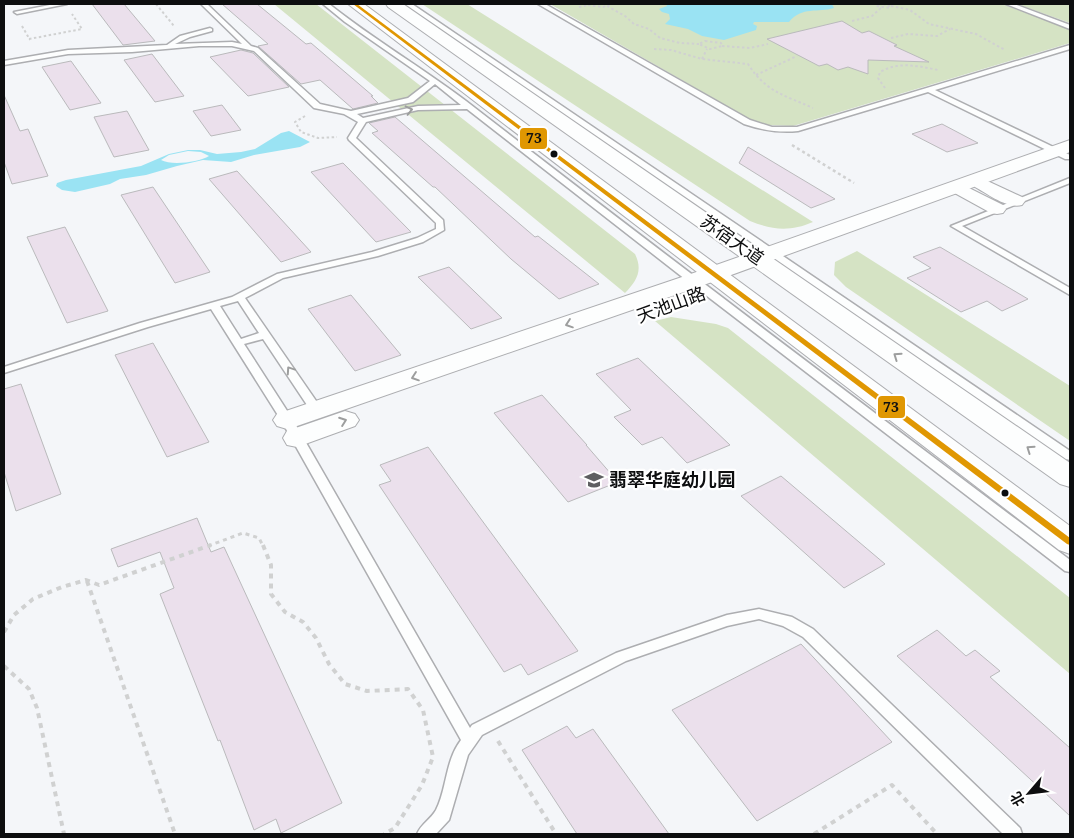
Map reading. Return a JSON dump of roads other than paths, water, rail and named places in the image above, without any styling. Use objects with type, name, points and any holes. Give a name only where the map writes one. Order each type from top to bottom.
[{"type":"main road","name":"苏宿大道","points":[[355,4],[711,282],[1070,542]]},
{"type":"main road","name":"苏宿大道","points":[[393,4],[772,260],[1070,477]]},
{"type":"main road","name":"天池山路","points":[[292,429],[711,282],[972,187],[1067,158]]},
{"type":"main road","points":[[292,429],[317,410],[711,282]]},
{"type":"street","points":[[972,187],[1016,202]]},
{"type":"street","points":[[972,187],[997,209]]},
{"type":"lane","points":[[17,12],[64,4]]},
{"type":"lane","points":[[204,4],[248,46]]},
{"type":"lane","points":[[326,4],[711,282],[1070,567]]},
{"type":"lane","points":[[408,4],[772,260],[1070,456]]},
{"type":"lane","points":[[541,4],[747,122],[763,128],[780,130],[798,129],[1070,47]]},
{"type":"lane","points":[[1009,4],[1070,26]]},
{"type":"lane","points":[[170,47],[176,39],[210,30]]},
{"type":"lane","points":[[4,64],[68,52],[218,44],[248,46],[256,49],[317,106],[324,110],[354,113],[410,100],[434,81]]},
{"type":"lane","points":[[929,90],[1067,158],[1016,202],[954,226],[1070,292]]},
{"type":"lane","points":[[361,121],[418,108],[468,107]]},
{"type":"lane","points":[[354,113],[361,121]]},
{"type":"lane","points":[[4,370],[144,325],[240,297],[280,276],[375,254],[420,240],[440,230],[440,222],[352,138],[361,121]]},
{"type":"lane","points":[[240,297],[317,410]]},
{"type":"lane","points":[[214,305],[292,429],[469,741]]},
{"type":"lane","points":[[238,343],[265,335]]},
{"type":"lane","points":[[425,834],[443,815],[461,752],[477,730],[621,657],[727,621],[759,614],[787,622],[808,633],[1014,834]]},
{"type":"water","points":[[666,4],[832,4],[834,8],[805,12],[794,17],[789,22],[754,22],[753,24],[757,26],[756,30],[724,40],[702,36],[688,29],[665,24],[670,19],[669,14],[659,9],[667,6]]},
{"type":"water","points":[[289,131],[310,142],[300,147],[254,155],[231,162],[203,160],[146,175],[120,179],[110,184],[75,192],[62,190],[56,186],[57,183],[66,180],[141,166],[169,154],[188,150],[200,150],[217,154],[255,149],[281,133]],"holes":[[[188,151],[201,152],[209,156],[185,162],[172,163],[161,160],[169,155]]]},
{"type":"place","name":"翡翠华庭幼儿园","points":[[594,480]]}]
